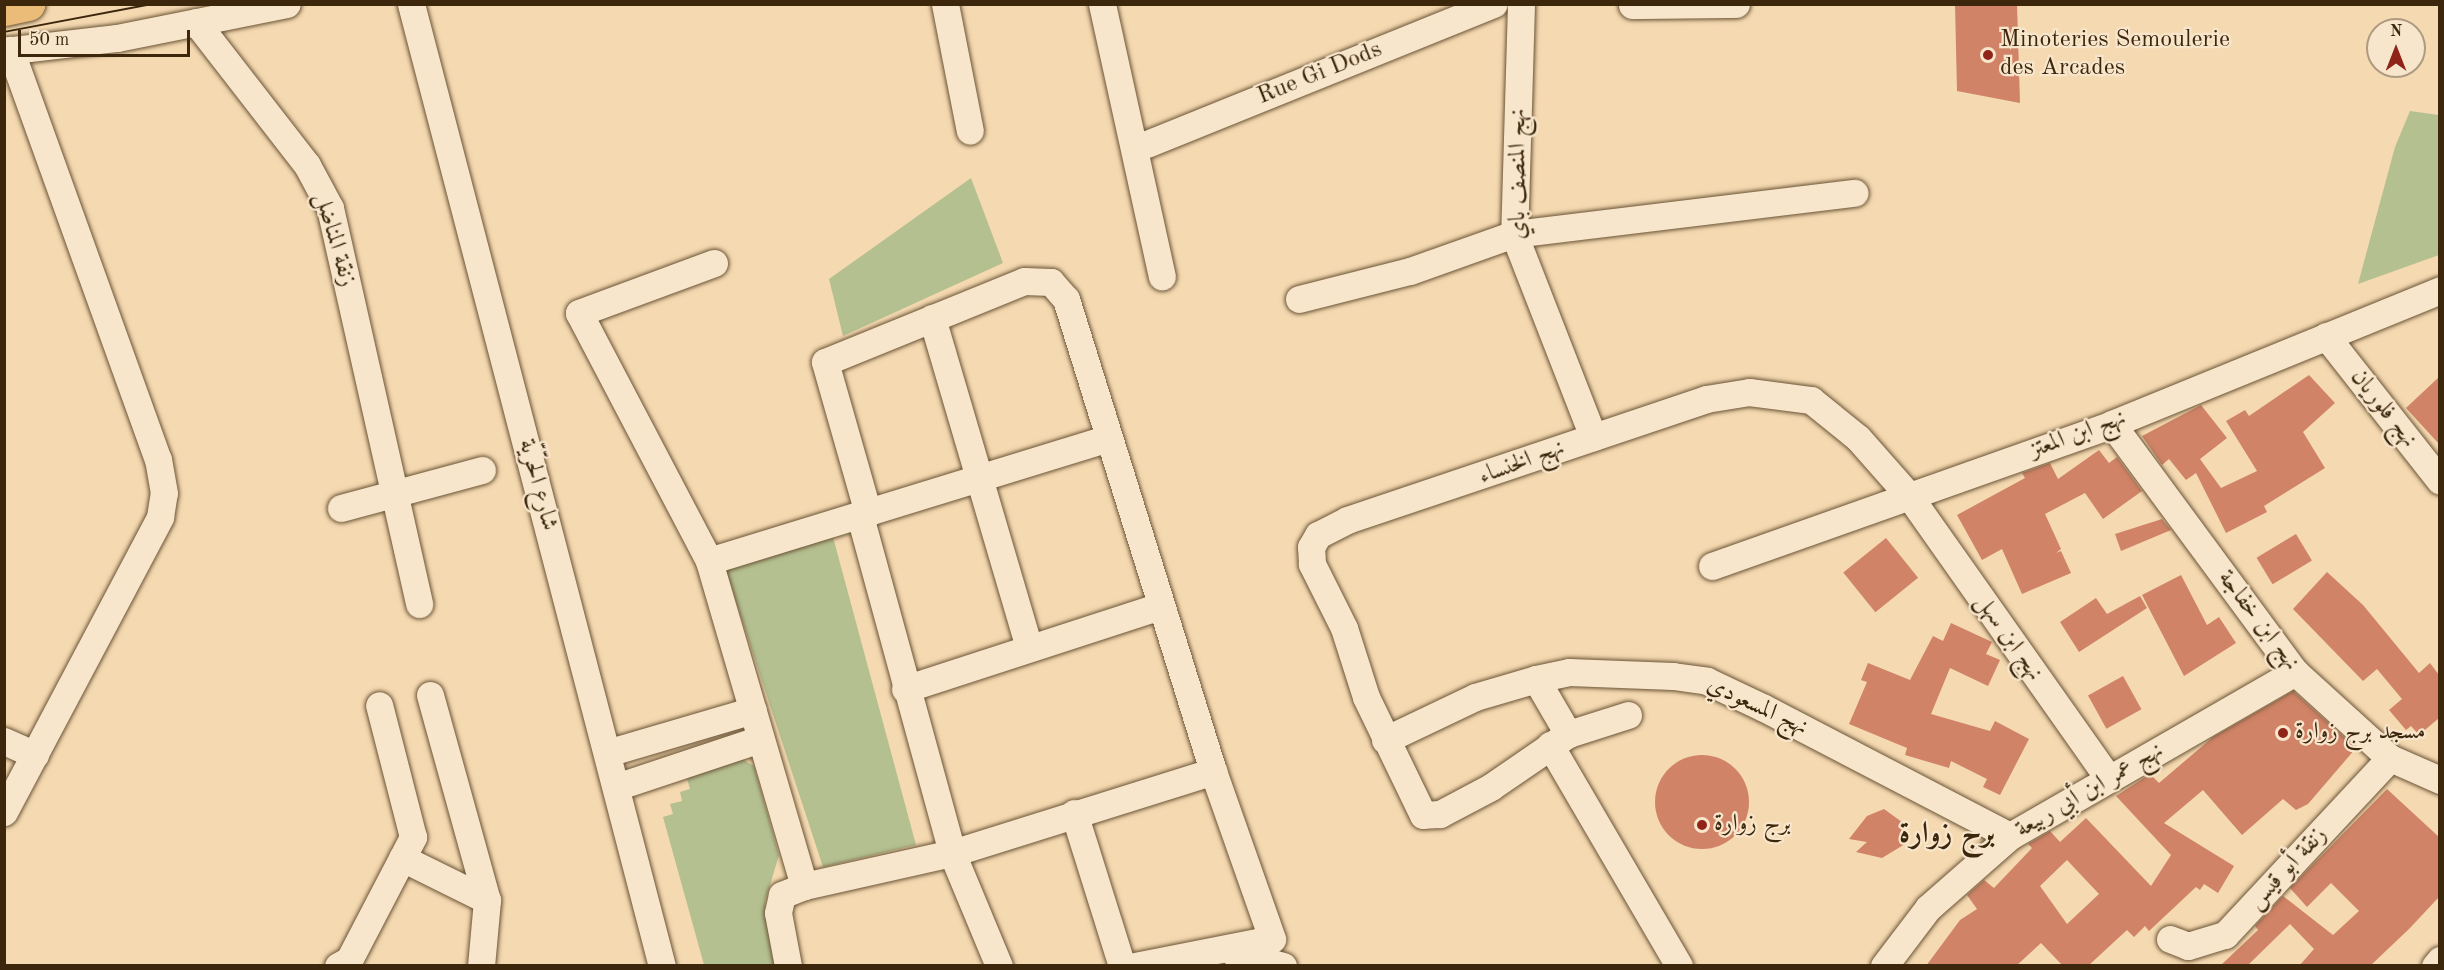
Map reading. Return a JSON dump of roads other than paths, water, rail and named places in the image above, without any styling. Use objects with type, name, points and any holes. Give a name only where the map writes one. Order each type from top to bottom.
[{"type":"main road","points":[[4,9],[28,4]]},
{"type":"street","points":[[4,812],[160,517],[164,493],[158,460],[7,51],[196,22],[287,4]]},
{"type":"street","name":"شارع الحرّيّة","points":[[411,4],[662,966]]},
{"type":"street","points":[[945,4],[970,132]]},
{"type":"street","points":[[1102,4],[1162,276]]},
{"type":"street","name":"Rue Gi Dods","points":[[1147,144],[1494,4]]},
{"type":"street","name":"نهج المنصف باي","points":[[1521,4],[1514,234],[1593,437]]},
{"type":"street","points":[[1632,5],[1736,4]]},
{"type":"street","name":"زنقة المناضل","points":[[196,22],[315,175],[330,208],[419,604]]},
{"type":"street","points":[[1299,299],[1410,271],[1514,234],[1855,192]]},
{"type":"street","points":[[714,263],[579,313],[709,561],[804,886]]},
{"type":"street","points":[[1002,963],[952,853],[905,689],[825,362],[1024,281],[1051,282],[1066,298],[1213,771],[1272,939],[1134,966]]},
{"type":"street","name":"نهج ابن المعتز","points":[[1712,566],[2112,424],[2439,290]]},
{"type":"street","points":[[932,318],[976,477],[1029,647]]},
{"type":"street","name":"نهج فلوريان","points":[[2326,336],[2439,481]]},
{"type":"street","name":"نهج الخنساء","points":[[1384,740],[1344,628],[1312,564],[1311,547],[1318,535],[1707,399],[1779,392],[1811,400],[1834,414],[1910,497]]},
{"type":"street","name":"نهج ابن خفاجة","points":[[2112,424],[2295,672],[2390,758],[2439,780]]},
{"type":"street","points":[[709,561],[1108,438]]},
{"type":"street","points":[[341,508],[482,470]]},
{"type":"street","name":"نهج ابن سهل","points":[[1910,497],[2108,778]]},
{"type":"street","points":[[905,689],[1161,606]]},
{"type":"street","name":"نهج المسعودي","points":[[1384,740],[1475,697],[1569,672],[1707,681],[2010,836]]},
{"type":"street","name":"نهج عمر ابن أبي ربيعة","points":[[1884,966],[1928,908],[2010,836],[2295,672]]},
{"type":"street","points":[[1536,680],[1559,739],[1680,966]]},
{"type":"street","points":[[430,695],[487,900],[481,966]]},
{"type":"street","points":[[338,966],[349,960],[413,837],[379,705]]},
{"type":"street","points":[[607,753],[753,710]]},
{"type":"street","points":[[1384,740],[1418,810],[1431,816],[1491,787],[1559,739],[1628,714]]},
{"type":"street","points":[[616,787],[760,739]]},
{"type":"street","points":[[4,741],[34,755]]},
{"type":"street","name":"زنقة أبو قيس","points":[[2170,939],[2188,946],[2225,934],[2390,758]]},
{"type":"street","points":[[788,966],[778,913],[782,895],[804,886],[952,853],[1213,771]]},
{"type":"street","points":[[1074,813],[1122,966]]},
{"type":"street","points":[[402,858],[487,900]]},
{"type":"street","points":[[1214,950],[1256,955],[1283,966]]},
{"type":"street","points":[[2435,966],[2439,960]]},
{"type":"tram line","points":[[4,32],[152,4]]},
{"type":"place","name":"Minoteries Semoulerie des Arcades","points":[[1988,55]]},
{"type":"place","name":"مسجد برج زوارة","points":[[2283,733]]},
{"type":"place","name":"برج زوارة","points":[[1702,825]]},
{"type":"district","name":"برج زوارة","points":[[1947,834]]}]
